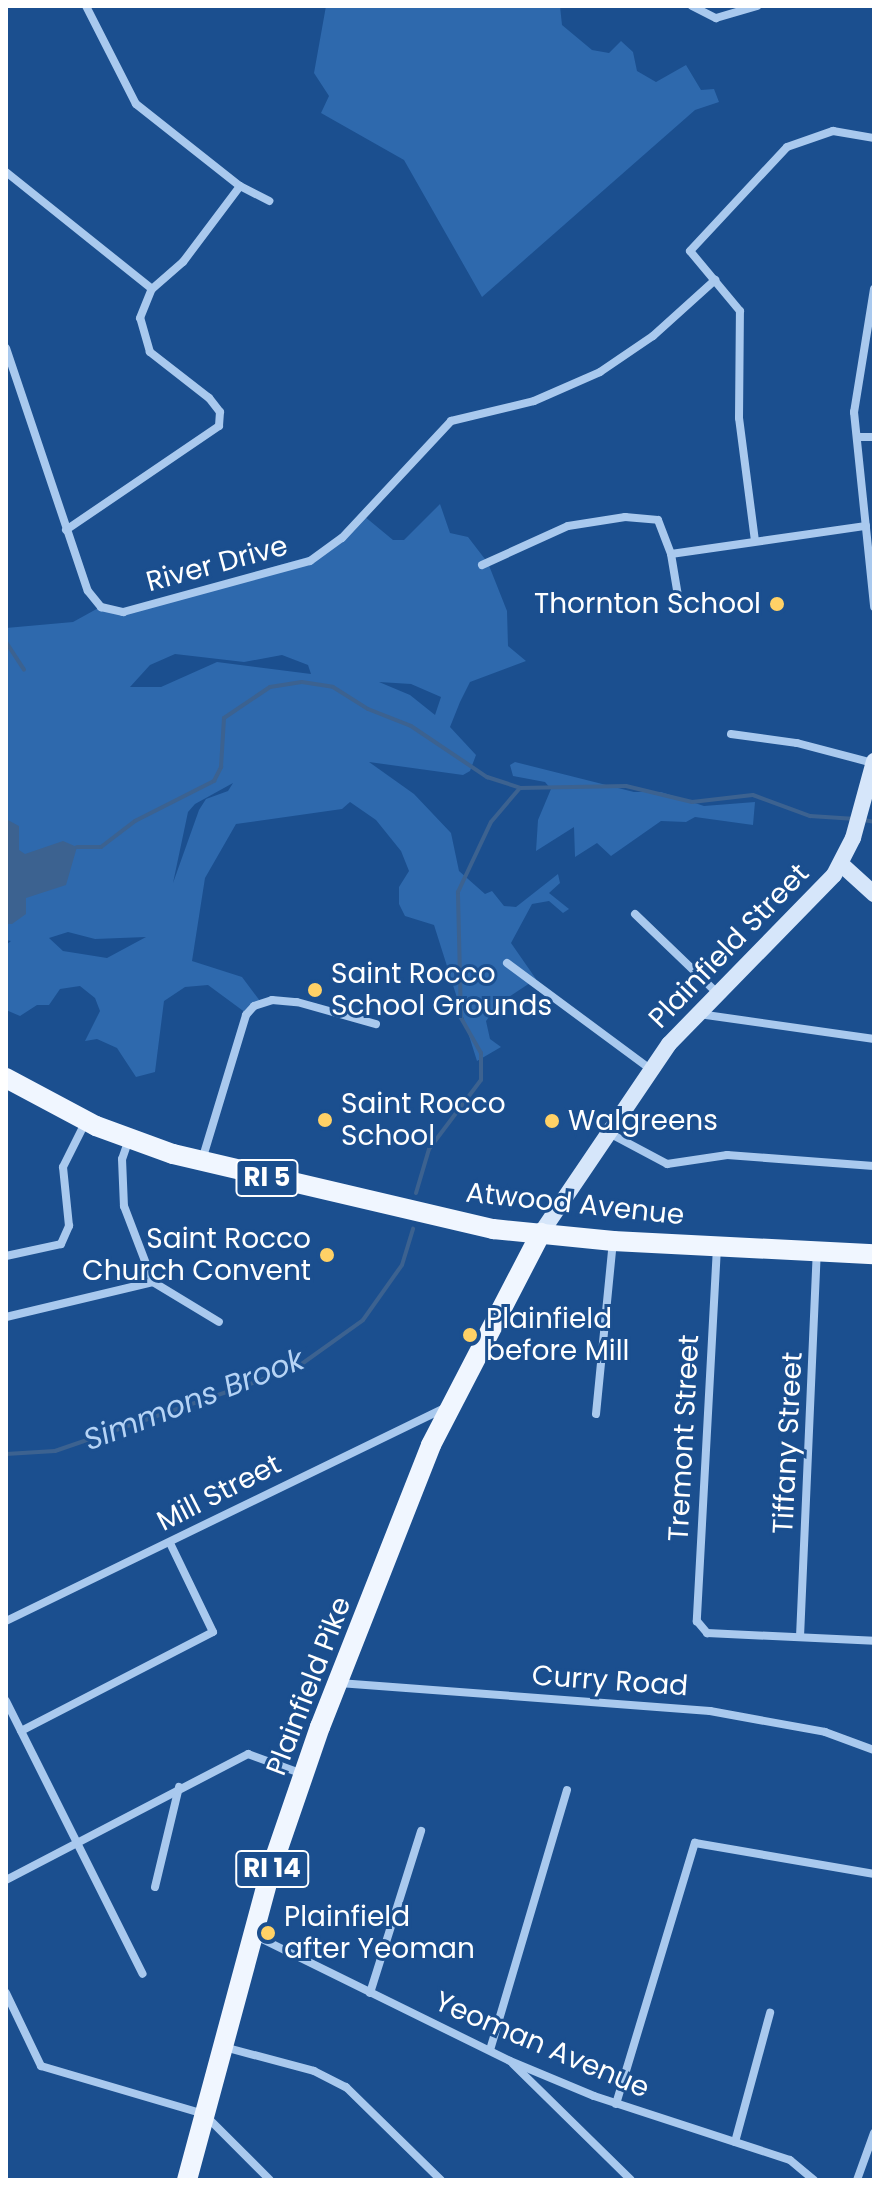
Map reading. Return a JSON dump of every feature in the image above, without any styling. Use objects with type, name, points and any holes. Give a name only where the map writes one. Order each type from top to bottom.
[{"type":"main road","name":"Plainfield Street","points":[[541,1233],[650,1069],[694,1013],[821,890],[841,864],[853,838],[874,762]]},
{"type":"main road","points":[[841,864],[874,894]]},
{"type":"main road","name":"Atwood Avenue","points":[[6,1078],[86,1121],[129,1139],[202,1161],[493,1229],[613,1241],[874,1254]]},
{"type":"main road","name":"Plainfield Pike","points":[[187,2180],[256,1936],[270,1872],[338,1683],[419,1473],[541,1233]]},
{"type":"street","points":[[86,6],[136,104],[240,186],[269,201]]},
{"type":"street","points":[[692,6],[716,18],[757,6]]},
{"type":"street","points":[[755,541],[739,418],[743,325],[735,304],[690,251],[777,155],[801,139],[833,131],[874,138]]},
{"type":"street","points":[[6,172],[152,289]]},
{"type":"street","points":[[66,530],[150,477],[221,421],[209,398],[143,342],[140,318],[152,289],[183,262],[240,186]]},
{"type":"street","name":"River Drive","points":[[6,348],[88,591],[110,610],[123,612],[296,567],[342,538],[451,421],[534,401],[600,372],[653,336],[715,280]]},
{"type":"street","points":[[874,289],[854,401],[874,607]]},
{"type":"street","points":[[857,437],[874,437]]},
{"type":"street","points":[[482,565],[568,526],[625,517],[661,522],[671,554],[680,608]]},
{"type":"street","points":[[671,554],[866,526]]},
{"type":"street","points":[[731,734],[797,743],[874,762]]},
{"type":"street","points":[[635,914],[715,991]]},
{"type":"street","points":[[507,963],[650,1069]]},
{"type":"street","points":[[202,1161],[246,1015],[254,1006],[272,1000],[297,1002],[376,1024]]},
{"type":"street","points":[[694,1013],[874,1039]]},
{"type":"street","points":[[6,1256],[61,1244],[69,1226],[63,1167],[86,1121]]},
{"type":"street","points":[[609,1132],[667,1164],[717,1155],[874,1166]]},
{"type":"street","points":[[129,1139],[122,1159],[124,1206],[153,1282],[219,1322]]},
{"type":"street","points":[[596,1414],[613,1241]]},
{"type":"street","name":"Tremont Street","points":[[717,1247],[697,1621],[701,1630],[800,1637]]},
{"type":"street","name":"Tiffany Street","points":[[800,1637],[817,1251]]},
{"type":"street","points":[[6,1317],[153,1282]]},
{"type":"street","name":"Mill Street","points":[[6,1621],[84,1579],[170,1543],[453,1405]]},
{"type":"street","points":[[21,1731],[213,1632],[170,1543]]},
{"type":"street","points":[[800,1637],[874,1641]]},
{"type":"street","name":"Curry Road","points":[[338,1683],[710,1711],[825,1732],[874,1750]]},
{"type":"street","points":[[6,1701],[143,1974]]},
{"type":"street","points":[[6,1880],[74,1840],[248,1754],[304,1774]]},
{"type":"street","points":[[155,1887],[179,1787]]},
{"type":"street","points":[[490,2050],[567,1790]]},
{"type":"street","points":[[370,1993],[421,1831]]},
{"type":"street","points":[[616,2104],[695,1843],[874,1874]]},
{"type":"street","name":"Yeoman Avenue","points":[[256,1936],[510,2061],[616,2104],[790,2160],[814,2180]]},
{"type":"street","points":[[6,1993],[41,2066],[204,2114],[270,2180]]},
{"type":"street","points":[[735,2142],[770,2013]]},
{"type":"street","points":[[223,2046],[314,2071],[346,2087],[441,2180]]},
{"type":"street","points":[[510,2061],[631,2180]]},
{"type":"street","points":[[857,2180],[874,2133]]},
{"type":"shaded area","points":[[326,6],[560,6],[562,25],[592,50],[609,53],[621,41],[633,52],[637,71],[656,82],[686,65],[701,90],[714,89],[719,102],[695,110],[482,297],[404,160],[321,113],[329,96],[314,73]]},
{"type":"shaded area","points":[[440,504],[450,533],[468,537],[488,563],[507,611],[508,646],[526,661],[470,682],[450,727],[476,755],[470,771],[463,775],[369,762],[414,794],[451,833],[459,871],[485,894],[492,891],[504,906],[516,907],[558,874],[560,883],[549,893],[569,909],[563,913],[549,901],[532,904],[511,943],[536,979],[501,1002],[486,1021],[490,1039],[501,1047],[477,1061],[434,925],[405,916],[399,904],[399,887],[409,871],[401,851],[376,820],[350,802],[342,809],[236,824],[205,878],[192,961],[242,977],[260,1001],[246,1013],[208,985],[185,987],[164,1001],[155,1072],[136,1077],[117,1048],[97,1039],[85,1041],[100,1011],[95,998],[80,986],[60,989],[49,1005],[37,1005],[20,1016],[6,1010],[6,945],[11,941],[6,940],[6,628],[73,622],[102,606],[123,610],[315,555],[364,516],[393,540],[404,540]],"holes":[[[175,654],[244,662],[282,655],[308,665],[311,674],[217,662],[161,687],[130,687],[150,665]],[[379,682],[411,684],[441,697],[435,715],[410,695]],[[233,783],[228,791],[206,799],[199,810],[173,883],[188,812],[195,804]],[[68,932],[95,939],[146,937],[107,958],[63,951],[49,938]]]},
{"type":"shaded area","points":[[515,762],[634,792],[661,792],[704,806],[755,802],[753,825],[695,817],[686,822],[661,821],[611,856],[597,843],[575,857],[574,827],[536,851],[538,820],[551,789],[545,782],[513,776],[510,765]]},
{"type":"shaded area","points":[[6,819],[19,826],[19,850],[25,854],[63,841],[77,847],[66,885],[26,898],[26,914],[12,924],[6,924]]},
{"type":"waterway","points":[[6,642],[24,670]]},
{"type":"waterway","points":[[77,847],[101,847],[135,821],[214,781],[221,767],[224,718],[270,687],[302,682],[333,687],[368,709],[411,726],[487,777],[520,788],[626,786],[692,802],[753,795],[810,816],[856,819]]},
{"type":"waterway","name":"Simmons Brook","points":[[416,1193],[429,1149],[481,1080],[481,1053],[461,1018],[458,892],[491,822],[519,789]]},
{"type":"waterway","points":[[864,820],[874,822]]},
{"type":"waterway","name":"Simmons Brook","points":[[6,1454],[55,1451],[296,1368],[363,1320],[402,1265],[413,1229]]},
{"type":"place","name":"Thornton School","points":[[777,604]]},
{"type":"place","name":"Saint Rocco School Grounds","points":[[315,990]]},
{"type":"place","name":"Saint Rocco School","points":[[325,1120]]},
{"type":"place","name":"Walgreens","points":[[552,1121]]},
{"type":"place","name":"Saint Rocco Church Convent","points":[[327,1255]]},
{"type":"place","name":"Plainfield before Mill","points":[[470,1335]]},
{"type":"place","name":"Plainfield after Yeoman","points":[[268,1933]]}]
